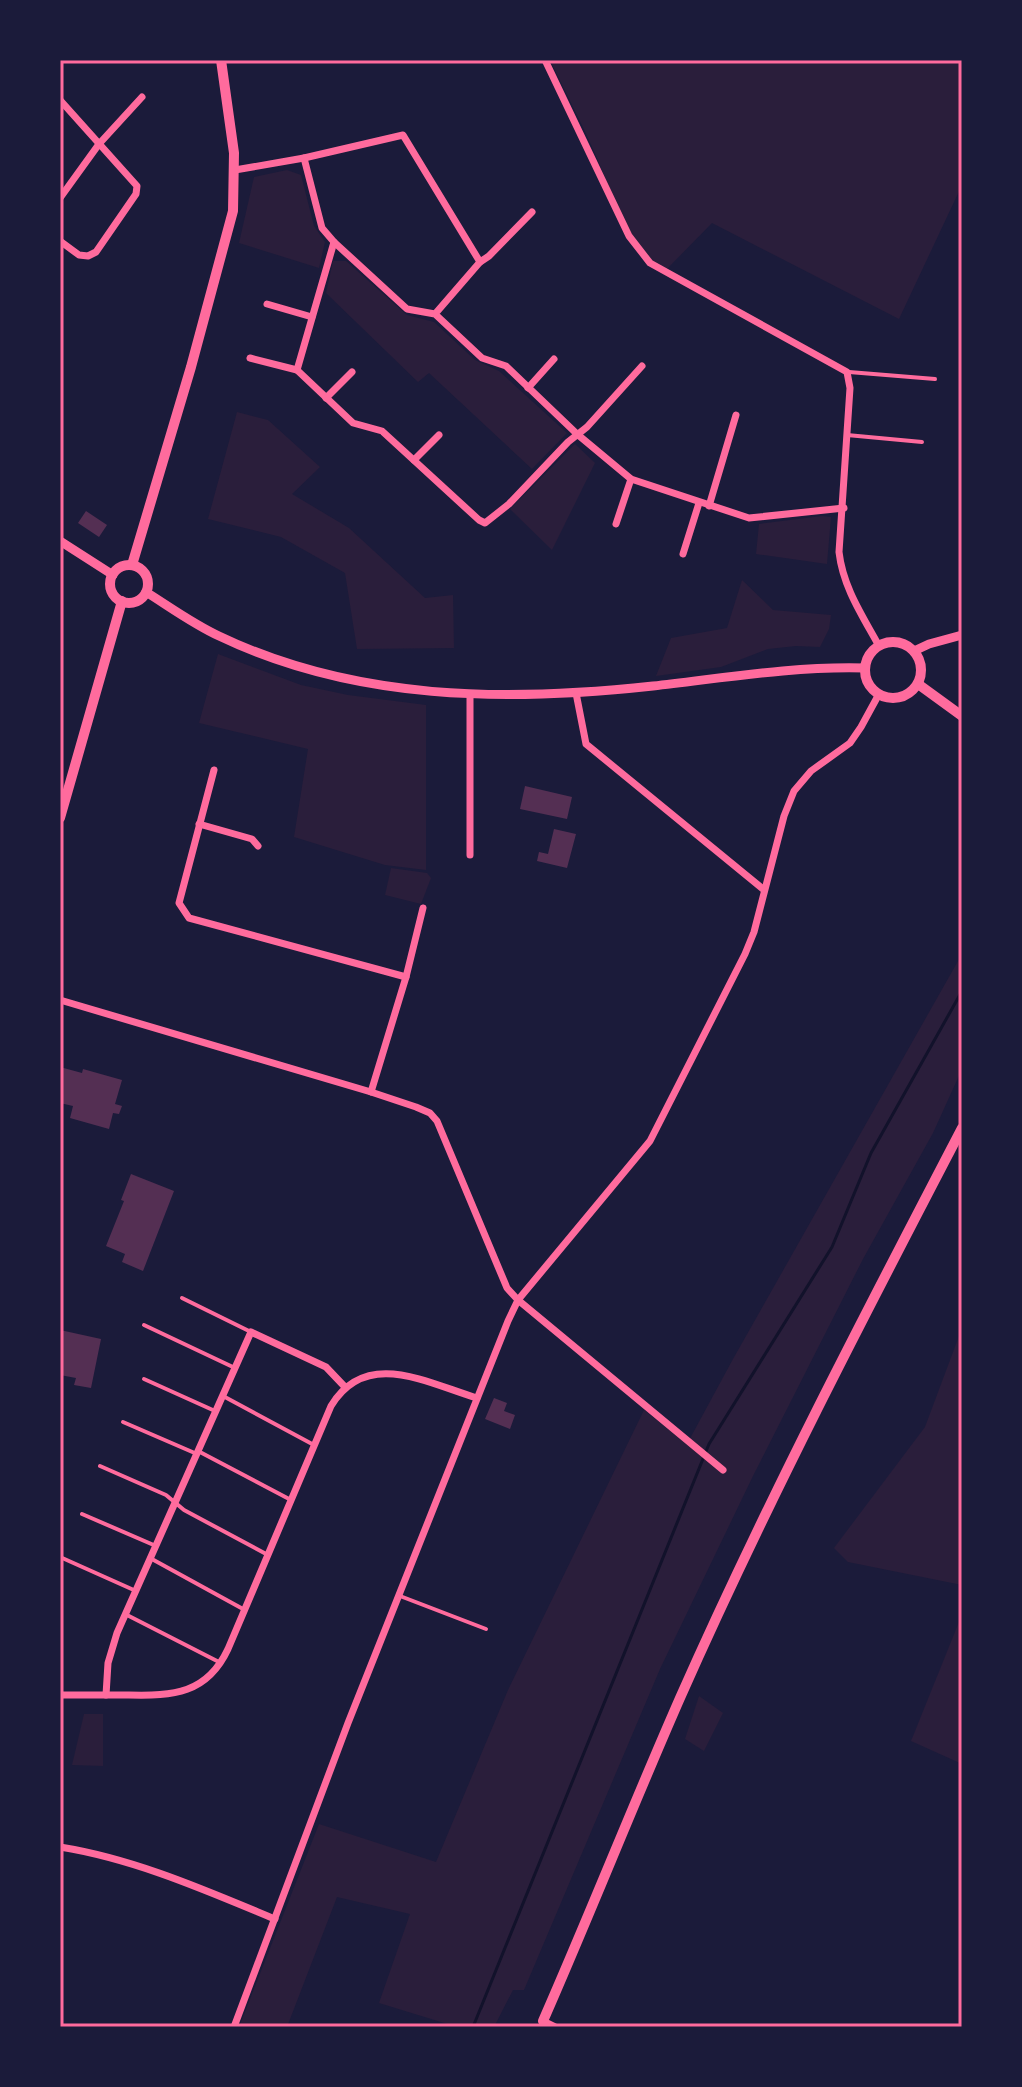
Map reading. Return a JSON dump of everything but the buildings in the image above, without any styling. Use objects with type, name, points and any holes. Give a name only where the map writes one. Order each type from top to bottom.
[{"type":"main road","points":[[132,565],[233,211],[235,170],[232,126],[221,60]]},
{"type":"main road","points":[[132,565],[144,572],[146,592],[135,602],[122,601],[111,589],[113,575],[132,565]]},
{"type":"main road","points":[[60,818],[64,788],[122,601]]},
{"type":"main road","points":[[898,642],[914,651],[921,667],[918,684],[905,696],[896,698],[879,694],[868,683],[865,668],[872,651],[879,646],[898,642]]},
{"type":"main road","points":[[918,684],[962,716]]},
{"type":"main road","points":[[543,2021],[680,1699],[741,1566],[844,1355],[962,1128]]},
{"type":"street","points":[[545,60],[629,236],[650,263],[847,372],[850,388],[839,552],[851,594],[879,646]]},
{"type":"street","points":[[60,198],[99,144],[142,97]]},
{"type":"street","points":[[60,100],[134,179],[137,186],[136,194],[96,252],[88,256],[79,255],[60,241]]},
{"type":"street","points":[[235,170],[403,135],[480,262]]},
{"type":"street","points":[[304,158],[322,228],[334,242],[407,309],[435,314],[482,358],[506,366],[577,434],[631,479],[739,516],[761,518],[844,508]]},
{"type":"street","points":[[435,314],[480,262],[532,212]]},
{"type":"street","points":[[297,370],[334,242]]},
{"type":"street","points":[[267,304],[312,317]]},
{"type":"street","points":[[250,358],[297,370],[353,423],[382,431],[485,523],[509,504],[642,366]]},
{"type":"street","points":[[528,388],[554,359]]},
{"type":"street","points":[[326,398],[352,372]]},
{"type":"street","points":[[709,506],[736,415]]},
{"type":"street","points":[[414,460],[439,435]]},
{"type":"street","points":[[616,524],[631,479]]},
{"type":"street","points":[[683,554],[699,503]]},
{"type":"street","points":[[60,541],[113,575]]},
{"type":"street","points":[[146,592],[219,636],[300,668],[396,689],[470,694],[576,693],[785,669],[865,668]]},
{"type":"street","points":[[914,651],[962,635]]},
{"type":"street","points":[[576,693],[586,744],[763,889]]},
{"type":"street","points":[[470,694],[470,855]]},
{"type":"street","points":[[234,2027],[348,1723],[453,1455],[518,1300],[650,1141],[745,954],[794,791],[811,771],[850,743],[879,694]]},
{"type":"street","points":[[214,770],[179,903],[189,918],[406,977]]},
{"type":"street","points":[[199,824],[252,839],[258,846]]},
{"type":"street","points":[[371,1092],[406,977],[423,908]]},
{"type":"street","points":[[60,1000],[371,1092],[430,1113],[437,1121],[507,1288],[723,1470]]},
{"type":"street","points":[[106,1695],[108,1663],[125,1614],[251,1332],[326,1367],[345,1387]]},
{"type":"street","points":[[60,1695],[162,1695],[189,1689],[212,1675],[221,1663],[331,1406],[345,1387],[371,1374],[392,1373],[477,1398]]},
{"type":"street","points":[[60,1847],[135,1865],[275,1919]]},
{"type":"street","points":[[543,2021],[555,2027]]},
{"type":"lane","points":[[847,372],[935,379]]},
{"type":"lane","points":[[847,435],[922,442]]},
{"type":"lane","points":[[182,1298],[251,1332]]},
{"type":"lane","points":[[144,1325],[235,1368]]},
{"type":"lane","points":[[144,1379],[215,1411]]},
{"type":"lane","points":[[223,1396],[314,1445]]},
{"type":"lane","points":[[123,1422],[198,1452],[291,1500]]},
{"type":"lane","points":[[100,1466],[166,1495],[268,1555]]},
{"type":"lane","points":[[82,1514],[156,1546]]},
{"type":"lane","points":[[60,1557],[136,1591]]},
{"type":"lane","points":[[150,1558],[244,1609]]},
{"type":"lane","points":[[400,1596],[486,1629]]},
{"type":"lane","points":[[125,1614],[221,1663]]},
{"type":"shaded area","points":[[550,60],[962,60],[962,185],[899,319],[712,223],[665,271],[651,261],[629,235],[591,144]]},
{"type":"shaded area","points":[[287,170],[301,175],[314,226],[325,242],[319,268],[239,243],[254,177]]},
{"type":"shaded area","points":[[333,261],[346,261],[407,315],[434,322],[475,360],[499,371],[567,433],[532,469],[429,373],[418,382],[326,293]]},
{"type":"shaded area","points":[[237,412],[268,420],[320,467],[292,494],[349,528],[425,598],[453,595],[454,648],[357,649],[345,573],[281,537],[208,519]]},
{"type":"shaded area","points":[[575,444],[595,463],[552,550],[510,509]]},
{"type":"shaded area","points":[[831,517],[827,564],[756,554],[759,524]]},
{"type":"shaded area","points":[[742,580],[773,610],[831,615],[829,629],[820,647],[768,649],[721,667],[656,676],[671,638],[727,628]]},
{"type":"shaded area","points":[[218,654],[301,685],[348,695],[426,705],[426,870],[385,865],[294,837],[308,749],[199,723]]},
{"type":"shaded area","points":[[391,868],[427,873],[431,878],[421,904],[385,895]]},
{"type":"shaded area","points":[[962,954],[962,1069],[933,1133],[863,1259],[753,1476],[660,1669],[524,1990],[513,1990],[494,2027],[454,2026],[379,2003],[410,1914],[337,1897],[287,2027],[239,2027],[319,1824],[436,1862],[508,1690],[644,1410],[687,1444]]},
{"type":"shaded area","points":[[962,1328],[962,1585],[848,1562],[834,1548],[925,1427]]},
{"type":"shaded area","points":[[962,1617],[962,1764],[911,1741]]},
{"type":"shaded area","points":[[699,1696],[723,1713],[704,1751],[685,1739]]},
{"type":"shaded area","points":[[84,1714],[103,1714],[103,1766],[72,1765]]},
{"type":"waterway","points":[[473,2027],[709,1444],[832,1247],[871,1153],[962,991]]}]
